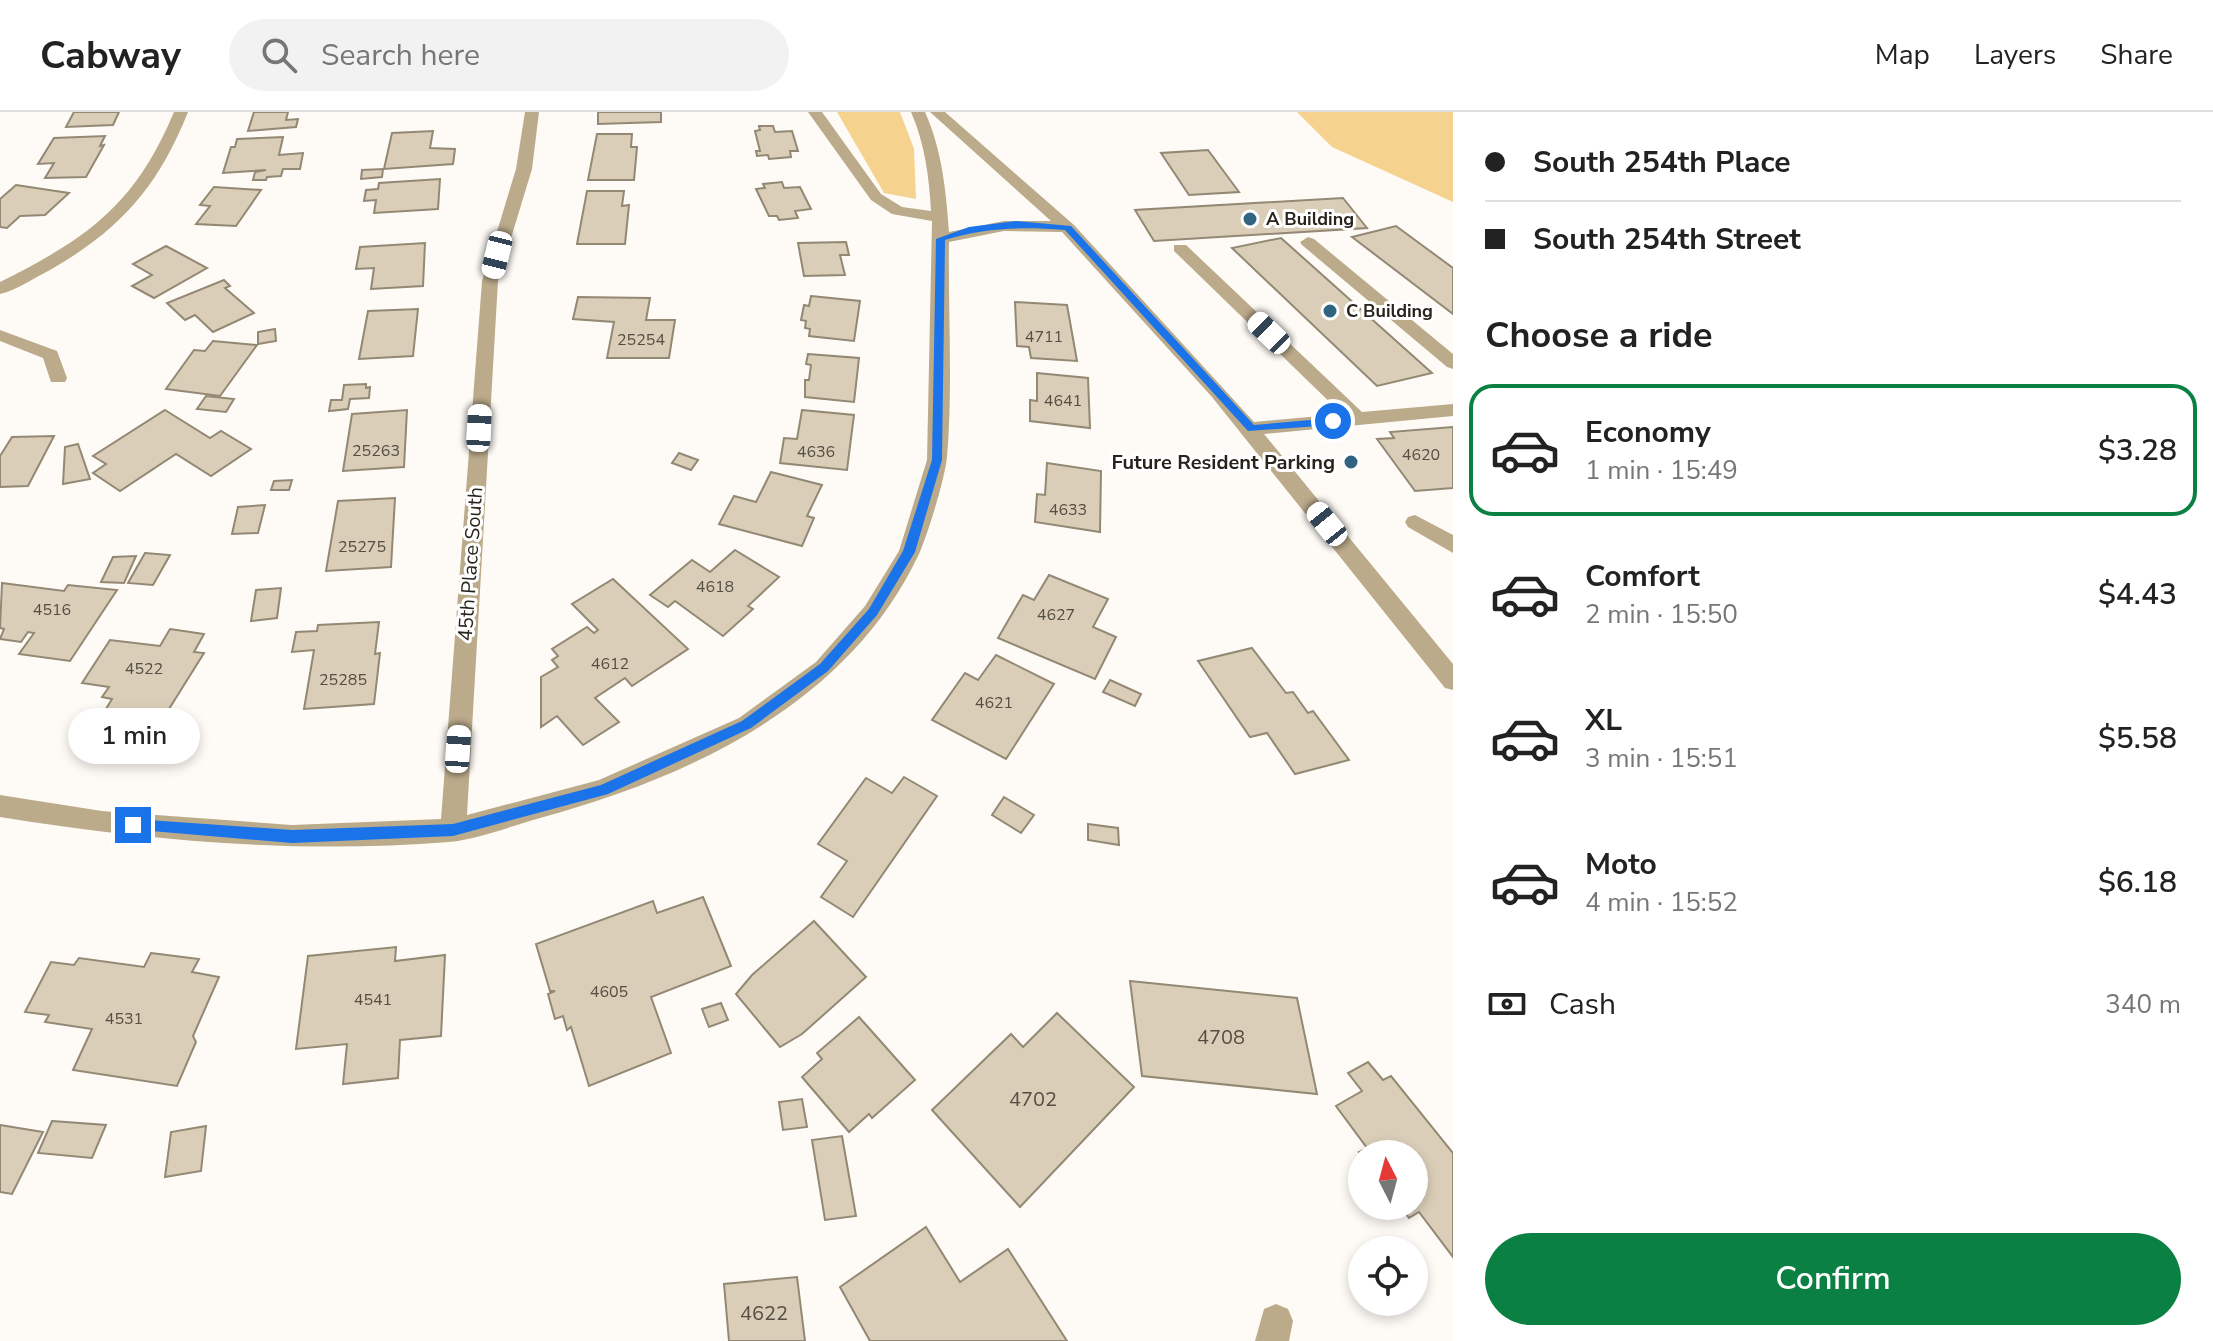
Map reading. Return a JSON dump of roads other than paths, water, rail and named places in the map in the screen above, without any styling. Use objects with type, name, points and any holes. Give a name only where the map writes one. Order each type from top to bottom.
[{"type":"street","points":[[0,289],[66,256],[118,217],[145,184],[168,147],[181,112]]},
{"type":"street","name":"45th Place South","points":[[453,830],[490,281],[503,229],[524,169],[532,112]]},
{"type":"street","points":[[815,112],[876,197],[898,211],[940,228],[969,230],[1046,224],[1068,228]]},
{"type":"street","points":[[0,806],[102,822],[292,836],[453,830],[603,790],[747,725],[824,668],[873,612],[909,552],[937,460],[940,228],[937,178],[926,130],[918,112]]},
{"type":"street","points":[[937,112],[1068,228],[1252,429],[1453,681]]},
{"type":"street","points":[[1308,242],[1453,363]]},
{"type":"street","points":[[1180,248],[1358,419]]},
{"type":"street","points":[[0,335],[51,355],[58,378]]},
{"type":"street","points":[[1252,429],[1453,410]]},
{"type":"street","points":[[1415,522],[1453,545]]},
{"type":"place","name":"A Building","points":[[1250,219]]},
{"type":"place","name":"C Building","points":[[1330,311]]},
{"type":"place","name":"Future Resident Parking","points":[[1351,462]]}]
